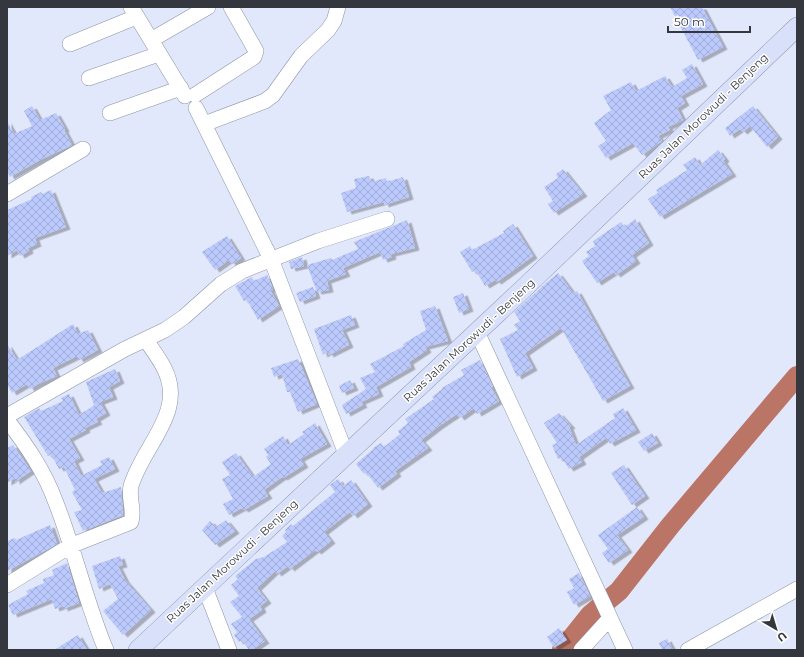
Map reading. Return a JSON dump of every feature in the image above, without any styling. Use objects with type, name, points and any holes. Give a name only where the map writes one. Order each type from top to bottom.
[{"type":"main road","name":"Ruas Jalan Morowudi - Benjeng","points":[[138,650],[477,332],[797,27]]},
{"type":"street","points":[[151,40],[188,12],[208,7]]},
{"type":"street","points":[[110,113],[189,97],[254,57],[256,51],[231,7]]},
{"type":"street","points":[[204,124],[265,101],[273,96],[301,56],[334,21],[338,7]]},
{"type":"street","points":[[70,44],[133,12],[159,54],[189,97],[271,259],[346,454]]},
{"type":"street","points":[[89,78],[159,54]]},
{"type":"street","points":[[7,194],[83,149]]},
{"type":"street","points":[[7,416],[125,348],[146,340],[165,330],[184,317],[221,284],[242,272],[318,241],[387,219]]},
{"type":"street","points":[[477,332],[625,650]]},
{"type":"street","points":[[7,585],[70,546],[131,522],[133,514],[129,500],[131,486],[142,457],[168,415],[171,398],[169,382],[164,368],[146,340]]},
{"type":"street","points":[[7,420],[27,447],[43,473],[56,502],[106,650]]},
{"type":"street","points":[[205,588],[229,650]]},
{"type":"street","points":[[688,650],[797,588]]},
{"type":"street","points":[[581,650],[610,618]]},
{"type":"building","points":[[670,7],[702,7],[723,47],[698,60]]},
{"type":"building","points":[[692,64],[703,84],[681,96],[685,103],[677,108],[683,120],[668,127],[670,130],[658,136],[662,141],[642,155],[633,143],[606,158],[598,146],[606,141],[594,123],[611,110],[603,96],[631,82],[636,91],[665,76],[672,87],[687,78],[682,70]]},
{"type":"building","points":[[32,106],[40,120],[56,113],[72,145],[40,160],[10,177],[7,171],[7,121],[14,134],[32,126],[24,111]]},
{"type":"building","points":[[753,106],[778,137],[767,147],[750,126],[743,132],[740,129],[730,136],[725,128]]},
{"type":"building","points":[[718,150],[725,159],[723,161],[732,174],[660,217],[648,199],[658,193],[656,190],[687,170],[683,165],[695,157],[700,165]]},
{"type":"building","points":[[563,169],[583,194],[554,213],[548,204],[553,201],[544,187],[558,178],[556,174]]},
{"type":"building","points":[[369,176],[371,182],[386,178],[387,182],[403,177],[409,197],[384,205],[384,202],[347,212],[341,193],[356,188],[354,179]]},
{"type":"building","points":[[51,190],[66,227],[35,238],[37,244],[28,248],[29,251],[20,256],[17,250],[7,256],[7,210],[32,199],[31,197],[41,192],[42,194]]},
{"type":"building","points":[[635,219],[649,243],[632,255],[636,261],[616,275],[614,272],[597,283],[582,261],[589,256],[586,252],[595,246],[593,241],[621,222],[625,227]]},
{"type":"building","points":[[407,220],[415,248],[391,254],[392,257],[383,260],[380,252],[343,268],[346,274],[327,281],[329,290],[317,292],[307,265],[331,258],[332,260],[358,249],[354,242]]},
{"type":"building","points":[[513,224],[533,256],[497,282],[495,280],[485,286],[475,270],[472,272],[460,252],[470,246],[472,250],[504,233],[503,231]]},
{"type":"building","points":[[227,236],[241,258],[232,264],[229,260],[215,270],[202,252]]},
{"type":"building","points":[[302,257],[304,266],[291,269],[289,262]]},
{"type":"building","points":[[558,273],[573,293],[577,291],[630,386],[603,401],[561,328],[525,353],[533,368],[517,377],[500,339],[518,330],[514,325],[520,321],[514,312]]},
{"type":"building","points":[[267,275],[273,289],[270,290],[279,306],[258,320],[247,300],[244,301],[235,286],[252,277],[254,281]]},
{"type":"building","points":[[313,287],[316,296],[300,302],[296,293]]},
{"type":"building","points":[[463,293],[469,309],[459,313],[453,297]]},
{"type":"building","points":[[435,306],[448,341],[425,347],[427,350],[409,362],[411,367],[376,387],[379,394],[361,402],[363,405],[346,414],[342,405],[366,389],[360,378],[375,372],[370,364],[404,346],[403,344],[426,330],[420,311]]},
{"type":"building","points":[[351,315],[355,325],[342,330],[349,345],[329,355],[328,352],[323,355],[314,329]]},
{"type":"building","points":[[73,324],[78,334],[88,330],[98,350],[79,360],[77,356],[53,368],[57,376],[30,389],[27,384],[12,393],[7,384],[7,344],[17,360]]},
{"type":"building","points":[[298,359],[317,404],[298,412],[290,392],[287,392],[282,374],[274,377],[271,368]]},
{"type":"building","points":[[480,360],[493,387],[491,388],[499,401],[477,414],[474,408],[460,418],[457,414],[439,426],[421,440],[428,448],[395,471],[397,474],[378,488],[366,472],[364,474],[356,464],[373,448],[381,443],[384,447],[400,434],[398,431],[408,423],[405,419],[434,399],[432,397],[442,388],[464,375],[461,370]]},
{"type":"building","points":[[115,369],[120,381],[109,387],[113,397],[100,402],[106,413],[96,419],[98,422],[85,428],[86,430],[69,439],[80,458],[74,461],[81,476],[102,465],[100,461],[109,457],[115,469],[94,479],[102,493],[121,487],[123,515],[83,531],[74,512],[82,510],[72,492],[75,490],[64,467],[59,469],[51,454],[48,456],[24,417],[39,408],[41,411],[63,401],[61,398],[69,394],[79,415],[96,404],[94,405],[86,382]]},
{"type":"building","points":[[350,380],[354,388],[342,393],[339,386]]},
{"type":"building","points":[[623,408],[636,430],[610,444],[606,438],[579,457],[582,462],[569,469],[562,458],[558,459],[552,445],[557,443],[544,423],[559,413],[571,426],[569,427],[576,445],[615,418],[613,414]]},
{"type":"building","points":[[315,423],[327,444],[300,459],[304,465],[283,478],[282,477],[264,490],[268,496],[244,510],[242,508],[229,515],[223,504],[233,499],[222,479],[230,475],[222,462],[236,453],[253,477],[271,464],[266,457],[268,455],[264,449],[283,436],[288,445],[304,434],[302,432]]},
{"type":"building","points":[[652,433],[658,443],[644,451],[638,442]]},
{"type":"building","points":[[13,445],[31,471],[15,482],[15,478],[7,483],[7,448]]},
{"type":"building","points":[[624,465],[645,496],[632,505],[611,473]]},
{"type":"building","points":[[338,479],[343,486],[351,480],[368,504],[353,516],[350,512],[324,532],[331,541],[317,552],[315,550],[290,569],[288,566],[277,574],[275,571],[257,588],[267,601],[260,606],[262,610],[249,619],[265,641],[252,650],[249,650],[242,640],[239,642],[234,635],[237,632],[231,624],[242,617],[230,602],[239,596],[231,585],[238,579],[235,576],[256,559],[264,557],[287,542],[282,536],[286,532],[285,530],[291,524],[293,526],[335,492],[330,485]]},
{"type":"building","points":[[637,507],[644,517],[617,535],[628,550],[609,563],[602,553],[608,549],[598,535]]},
{"type":"building","points":[[226,520],[235,531],[215,545],[202,530],[210,521],[216,527]]},
{"type":"building","points":[[50,525],[57,544],[7,571],[7,541],[15,538],[16,540]]},
{"type":"building","points":[[120,556],[123,565],[118,566],[125,580],[151,610],[123,635],[103,611],[118,599],[110,584],[99,589],[92,566]]},
{"type":"building","points":[[67,563],[79,603],[63,609],[63,606],[55,609],[52,599],[13,615],[8,605],[28,594],[26,591],[44,583],[43,579],[54,575],[52,570]]},
{"type":"building","points":[[579,573],[590,596],[574,605],[567,592],[574,588],[569,579]]},
{"type":"building","points":[[559,628],[567,640],[554,648],[547,637]]},
{"type":"building","points":[[78,635],[87,650],[54,650]]},
{"type":"building","points":[[667,639],[673,650],[662,650],[659,643]]},
{"type":"waterway","points":[[562,650],[590,615],[619,591],[670,526],[797,376]]}]
